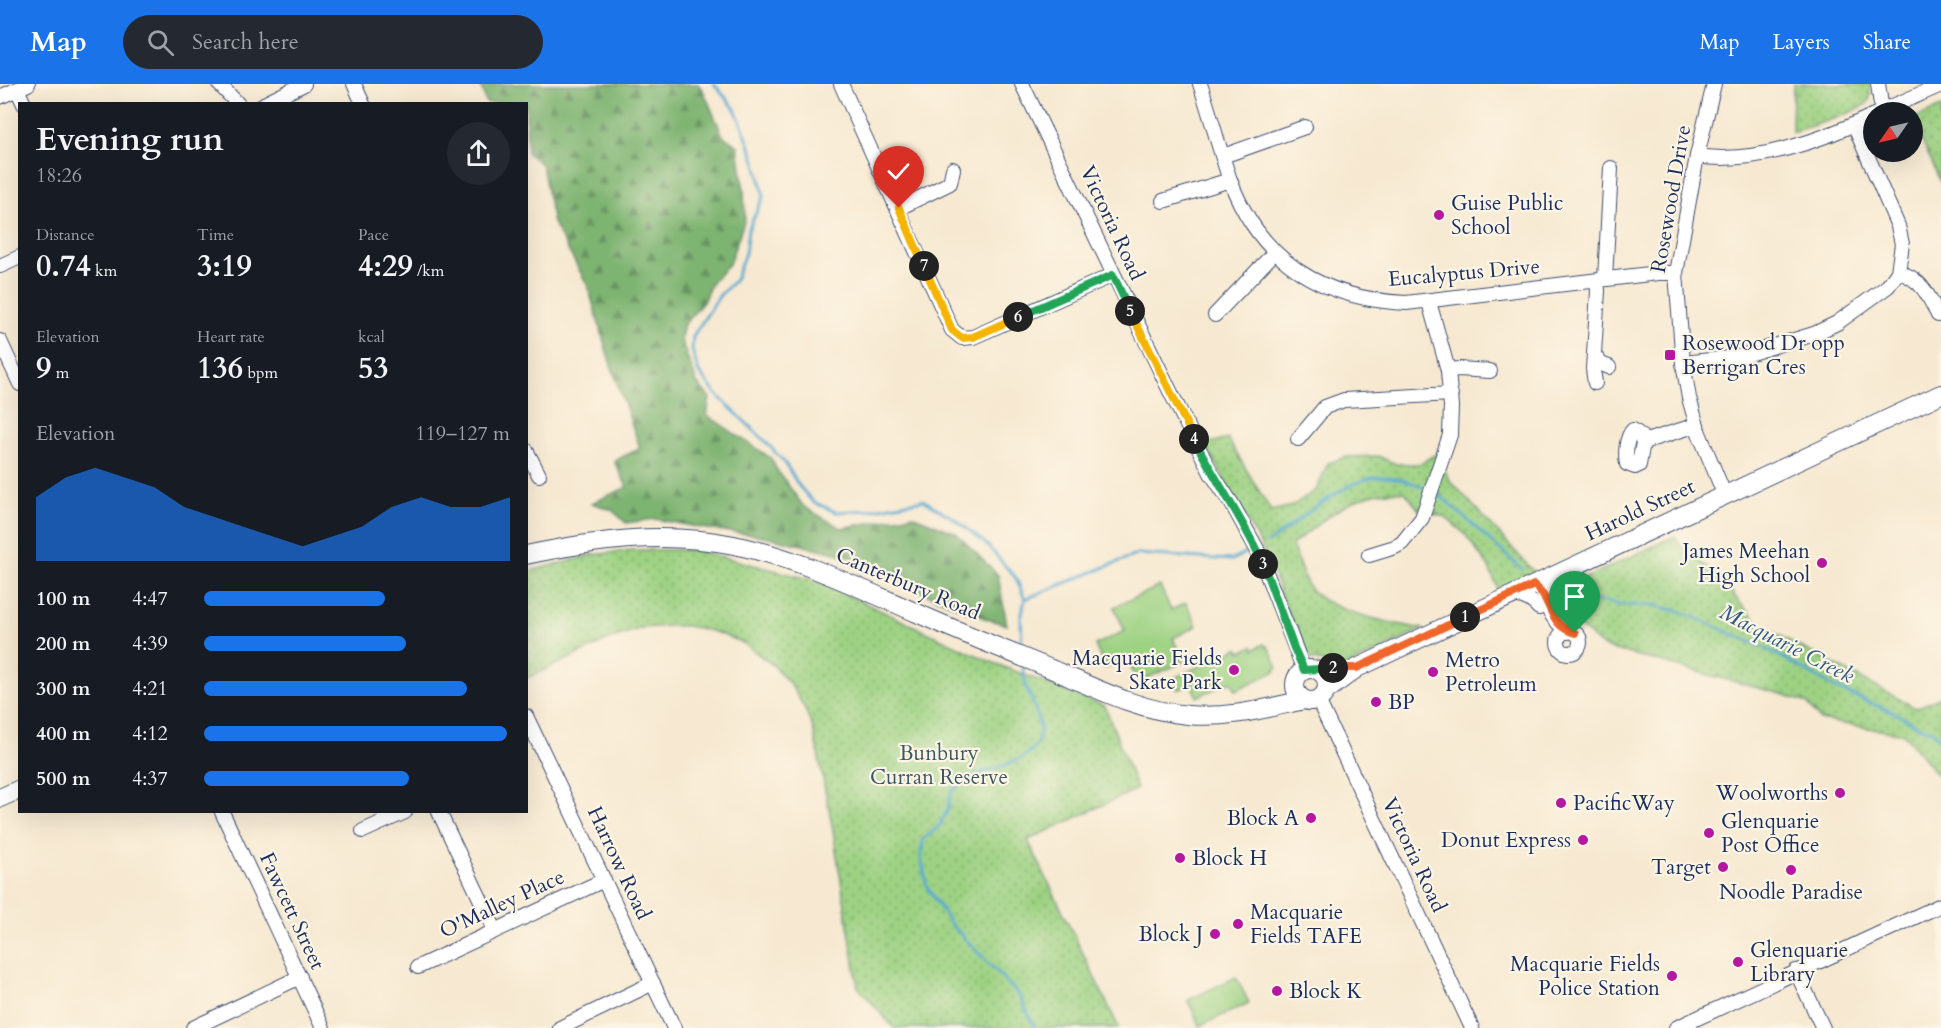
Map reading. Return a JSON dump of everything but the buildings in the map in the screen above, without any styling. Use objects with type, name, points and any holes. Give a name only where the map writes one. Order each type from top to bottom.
[{"type":"main road","name":"Harold Street","points":[[1316,697],[1357,668],[1511,595],[1539,596],[1552,577],[1941,394]]},
{"type":"main road","name":"Canterbury Road","points":[[528,555],[578,544],[631,538],[705,541],[734,545],[787,559],[849,582],[1120,699],[1155,710],[1189,715],[1244,713],[1316,697]]},
{"type":"main road","name":"Harold Street","points":[[1306,673],[1330,668],[1357,668]]},
{"type":"main road","points":[[1306,673],[1322,673],[1326,680],[1316,697],[1296,692],[1306,673]]},
{"type":"main road","name":"Canterbury Road","points":[[1263,708],[1306,673]]},
{"type":"main road","points":[[0,798],[18,790]]},
{"type":"street","points":[[219,84],[236,102]]},
{"type":"street","points":[[268,102],[304,84]]},
{"type":"street","points":[[354,84],[362,102]]},
{"type":"street","points":[[841,84],[899,208],[952,330],[962,338],[973,337],[1113,275]]},
{"type":"street","name":"Victoria Road","points":[[1022,84],[1211,473],[1232,504],[1257,549],[1294,648],[1306,673]]},
{"type":"street","name":"Eucalyptus Drive","points":[[1200,84],[1230,180],[1241,205],[1275,252],[1303,274],[1342,294],[1388,303],[1429,302],[1658,273],[1676,273]]},
{"type":"street","name":"Rosewood Drive","points":[[1714,84],[1697,156],[1676,273],[1683,363],[1689,398],[1697,425],[1725,495]]},
{"type":"street","points":[[1878,84],[1878,102]]},
{"type":"street","points":[[1902,102],[1941,84]]},
{"type":"street","points":[[0,98],[23,87],[24,102]]},
{"type":"street","points":[[1697,156],[1731,158],[1762,153],[1821,138],[1863,120]]},
{"type":"street","points":[[1683,363],[1738,357],[1814,334],[1857,310],[1888,286],[1898,272],[1902,244],[1898,226],[1854,124]]},
{"type":"street","points":[[1223,156],[1305,127]]},
{"type":"street","points":[[1595,383],[1593,375],[1598,291],[1601,280],[1611,168]]},
{"type":"street","points":[[899,208],[950,183],[952,169]]},
{"type":"street","points":[[1163,201],[1230,180]]},
{"type":"street","points":[[1215,315],[1275,252]]},
{"type":"street","points":[[0,266],[18,258]]},
{"type":"street","points":[[1898,272],[1909,275],[1919,282],[1938,315]]},
{"type":"street","points":[[1369,555],[1402,543],[1422,518],[1450,435],[1452,420],[1448,370],[1429,302]]},
{"type":"street","points":[[0,341],[18,380]]},
{"type":"street","points":[[1594,355],[1601,364],[1610,367]]},
{"type":"street","points":[[1448,370],[1490,371]]},
{"type":"street","points":[[1298,439],[1325,407],[1344,400],[1450,394]]},
{"type":"street","points":[[1642,442],[1697,425]]},
{"type":"street","points":[[528,454],[539,475]]},
{"type":"street","points":[[1539,596],[1555,622],[1568,632],[1577,635],[1580,642],[1578,648],[1572,652],[1565,652],[1558,643],[1539,596]]},
{"type":"street","points":[[1558,643],[1560,636],[1568,632]]},
{"type":"street","name":"Victoria Road","points":[[1316,697],[1472,1028]]},
{"type":"street","name":"Harrow Road","points":[[528,720],[674,1028]]},
{"type":"street","name":"Fawcett Street","points":[[222,813],[323,1028]]},
{"type":"street","points":[[363,831],[403,813]]},
{"type":"street","points":[[439,813],[495,930]]},
{"type":"street","name":"O'Malley Place","points":[[418,967],[604,880]]},
{"type":"street","points":[[1676,1028],[1941,905]]},
{"type":"street","points":[[1796,971],[1823,1028]]},
{"type":"street","points":[[193,1028],[300,977]]},
{"type":"street","points":[[560,1028],[654,983]]},
{"type":"green space","points":[[480,84],[698,84],[703,90],[723,136],[738,146],[745,219],[729,264],[711,284],[703,302],[683,326],[681,340],[697,383],[710,398],[707,415],[771,458],[804,507],[841,528],[912,515],[956,533],[998,575],[1007,625],[919,591],[861,559],[764,536],[713,530],[655,519],[626,523],[612,510],[592,503],[627,487],[614,461],[640,448],[608,356],[588,286],[553,223],[542,165],[528,154],[528,102],[486,102]]},
{"type":"green space","points":[[1793,84],[1869,84],[1868,102],[1863,102],[1863,106],[1855,111],[1792,132]]},
{"type":"green space","points":[[1941,107],[1941,183],[1923,143],[1923,114]]},
{"type":"green space","points":[[1228,439],[1271,511],[1292,506],[1317,489],[1328,463],[1346,457],[1378,456],[1396,464],[1420,464],[1439,452],[1448,478],[1536,574],[1499,591],[1488,566],[1465,534],[1445,517],[1419,510],[1405,492],[1373,494],[1358,499],[1330,515],[1292,545],[1307,585],[1319,597],[1346,610],[1379,620],[1423,629],[1346,667],[1305,658],[1266,555],[1205,444]]},
{"type":"green space","points":[[1675,536],[1680,545],[1724,582],[1761,626],[1916,708],[1941,697],[1941,779],[1904,734],[1820,720],[1807,703],[1785,695],[1604,647],[1573,621],[1562,616],[1558,605],[1560,590]]},
{"type":"green space","name":"Bunbury Curran Reserve","points":[[632,550],[695,550],[817,581],[989,661],[1105,706],[1137,789],[1028,840],[1119,1028],[894,1028],[858,987],[832,825],[813,728],[790,684],[774,666],[743,643],[715,632],[688,626],[667,626],[642,628],[615,637],[528,678],[528,572],[592,555]]},
{"type":"green space","points":[[1160,586],[1171,610],[1186,603],[1197,626],[1173,638],[1183,662],[1138,682],[1127,659],[1105,668],[1095,645],[1125,631],[1114,607]]},
{"type":"green space","name":"Macquarie Fields Skate Park","points":[[1264,644],[1268,646],[1278,667],[1276,671],[1236,690],[1231,681],[1197,697],[1191,684],[1178,690],[1172,679],[1238,648],[1241,652]]},
{"type":"green space","points":[[1236,977],[1249,1003],[1200,1026],[1188,1000]]},
{"type":"waterway","points":[[714,84],[735,109],[756,163],[764,196],[748,230],[745,253],[735,280],[720,295],[693,336],[692,350],[699,373],[718,396],[785,463],[799,486],[813,502],[836,512],[869,510],[923,500],[955,519],[986,544],[1016,578],[1025,599],[1021,618],[1022,650]]},
{"type":"waterway","name":"Macquarie Creek","points":[[1268,543],[1323,502],[1369,478],[1394,478],[1427,489]]},
{"type":"waterway","name":"Macquarie Creek","points":[[1436,492],[1522,569]]},
{"type":"waterway","name":"Macquarie Creek","points":[[1025,599],[1138,554],[1232,560],[1249,551]]},
{"type":"waterway","name":"Macquarie Creek","points":[[1572,599],[1582,598],[1621,605],[1653,605],[1682,612],[1769,650],[1839,690],[1933,731],[1941,742]]},
{"type":"waterway","points":[[1023,666],[1026,686],[1037,713],[1040,728],[1039,739],[1026,755],[1016,761],[970,777],[951,792],[948,809],[940,825],[923,840],[921,857],[927,887],[950,923],[1019,995],[1035,1028]]},
{"type":"place","name":"Guise Public School","points":[[1439,215]]},
{"type":"place","name":"Rosewood Dr opp Berrigan Cres","points":[[1670,355]]},
{"type":"place","name":"James Meehan High School","points":[[1822,563]]},
{"type":"place","name":"Macquarie Fields Skate Park","points":[[1234,670]]},
{"type":"place","name":"Metro Petroleum","points":[[1433,672]]},
{"type":"place","name":"BP","points":[[1376,702]]},
{"type":"place","name":"Woolworths","points":[[1840,793]]},
{"type":"place","name":"PacificWay","points":[[1561,803]]},
{"type":"place","name":"Block A","points":[[1311,818]]},
{"type":"place","name":"Glenquarie Post Office","points":[[1709,833]]},
{"type":"place","name":"Donut Express","points":[[1583,840]]},
{"type":"place","name":"Block H","points":[[1180,858]]},
{"type":"place","name":"Target","points":[[1723,867]]},
{"type":"place","name":"Noodle Paradise","points":[[1791,870]]},
{"type":"place","name":"Macquarie Fields TAFE","points":[[1238,924]]},
{"type":"place","name":"Block J","points":[[1215,934]]},
{"type":"place","name":"Glenquarie Library","points":[[1738,962]]},
{"type":"place","name":"Macquarie Fields Police Station","points":[[1672,976]]},
{"type":"place","name":"Block K","points":[[1277,991]]},
{"type":"route","points":[[899,208],[952,330],[962,338],[973,337],[1113,275],[1211,473],[1232,504],[1257,549],[1304,670],[1357,668],[1534,585],[1544,596],[1555,622],[1568,632],[1575,633]]}]
